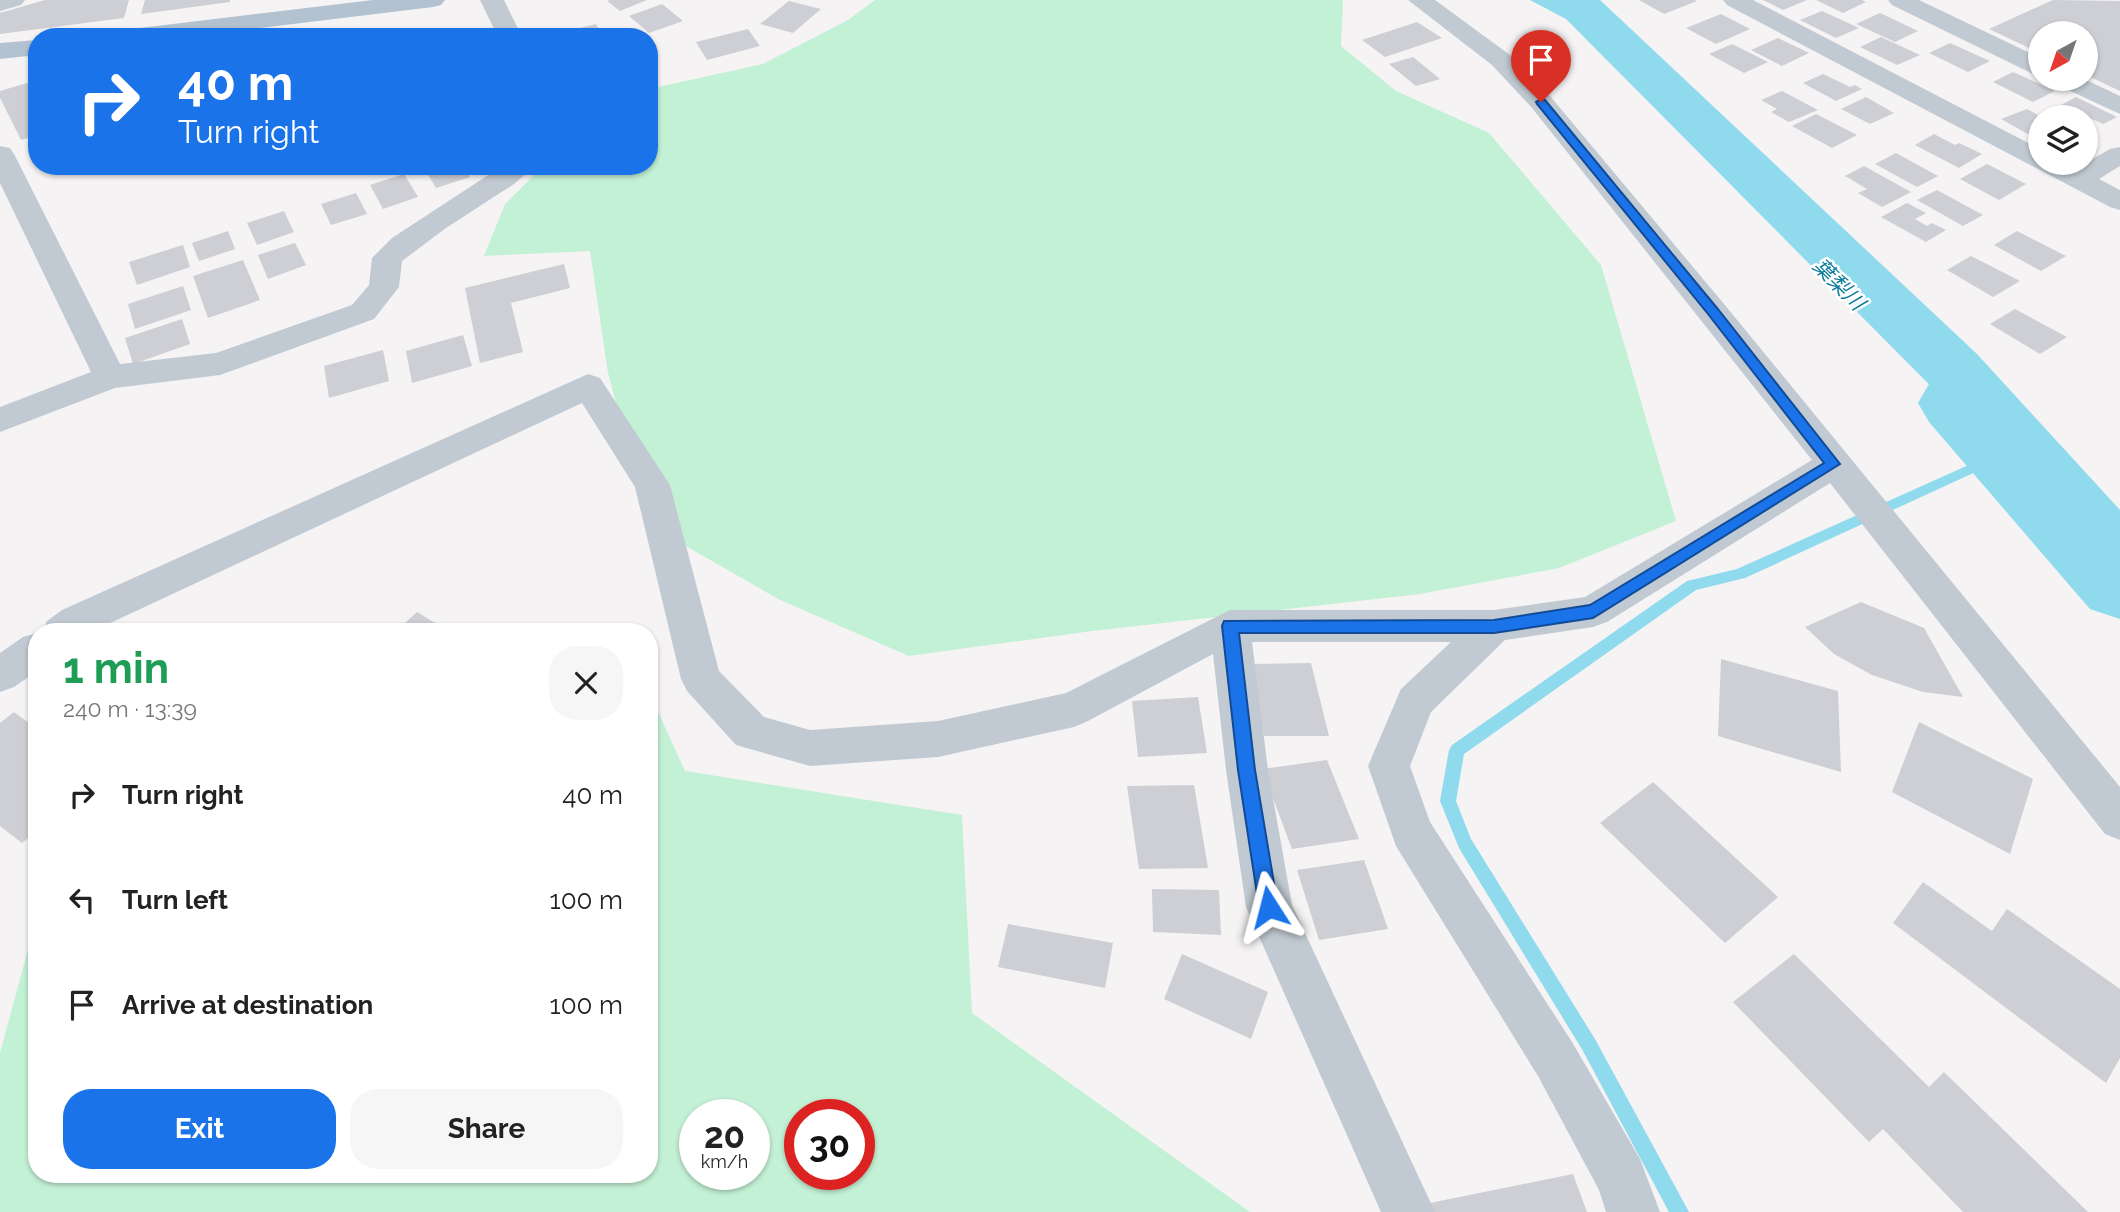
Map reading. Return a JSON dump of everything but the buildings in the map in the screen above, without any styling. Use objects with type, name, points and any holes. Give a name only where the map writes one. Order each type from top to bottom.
[{"type":"main road","points":[[198,28],[433,0]]},
{"type":"main road","points":[[0,51],[28,48]]},
{"type":"street","points":[[0,4],[13,0]]},
{"type":"street","points":[[492,0],[506,28]]},
{"type":"street","points":[[1420,0],[1450,19],[1501,60],[1541,102],[1713,311],[2120,820]]},
{"type":"street","points":[[1735,0],[2028,154]]},
{"type":"street","points":[[1900,0],[2028,62]]},
{"type":"street","points":[[2089,91],[2120,106]]},
{"type":"street","points":[[0,154],[110,377]]},
{"type":"street","points":[[2078,179],[2120,155]]},
{"type":"street","points":[[0,420],[110,377],[220,364],[363,312],[384,286],[387,258],[411,235],[509,175]]},
{"type":"street","points":[[2070,175],[2120,201]]},
{"type":"street","points":[[73,623],[588,386],[652,485],[701,678],[751,732],[810,748],[950,737],[1074,709],[1230,626],[1494,626],[1593,611],[1833,464]]},
{"type":"street","points":[[1230,626],[1247,770],[1269,907],[1408,1212]]},
{"type":"street","points":[[1494,626],[1415,702],[1389,766],[1412,832],[1555,1059],[1621,1178],[1633,1212]]},
{"type":"street","points":[[0,675],[28,655]]},
{"type":"green space","points":[[875,0],[1343,0],[1341,46],[1396,91],[1489,133],[1601,265],[1676,521],[1559,568],[1420,594],[1092,631],[909,656],[780,600],[649,525],[608,373],[590,251],[484,256],[505,204],[534,175],[658,175],[658,87],[763,64],[848,20]]},
{"type":"green space","points":[[658,712],[685,771],[962,815],[972,1013],[1250,1212],[0,1212],[0,1053],[28,949],[28,1183],[658,1183]]},
{"type":"water","points":[[1530,0],[1600,0],[1977,354],[2120,510],[2120,585],[2034,490],[1566,19]]},
{"type":"waterway","name":"葉梨川","points":[[1955,403],[2120,585]]},
{"type":"waterway","points":[[1679,1212],[1589,1045],[1465,843],[1448,801],[1457,750],[1692,585],[1740,574],[2002,455]]},
{"type":"route","points":[[1269,907],[1247,770],[1230,626],[1494,626],[1593,611],[1833,464],[1713,311],[1541,102]]}]
